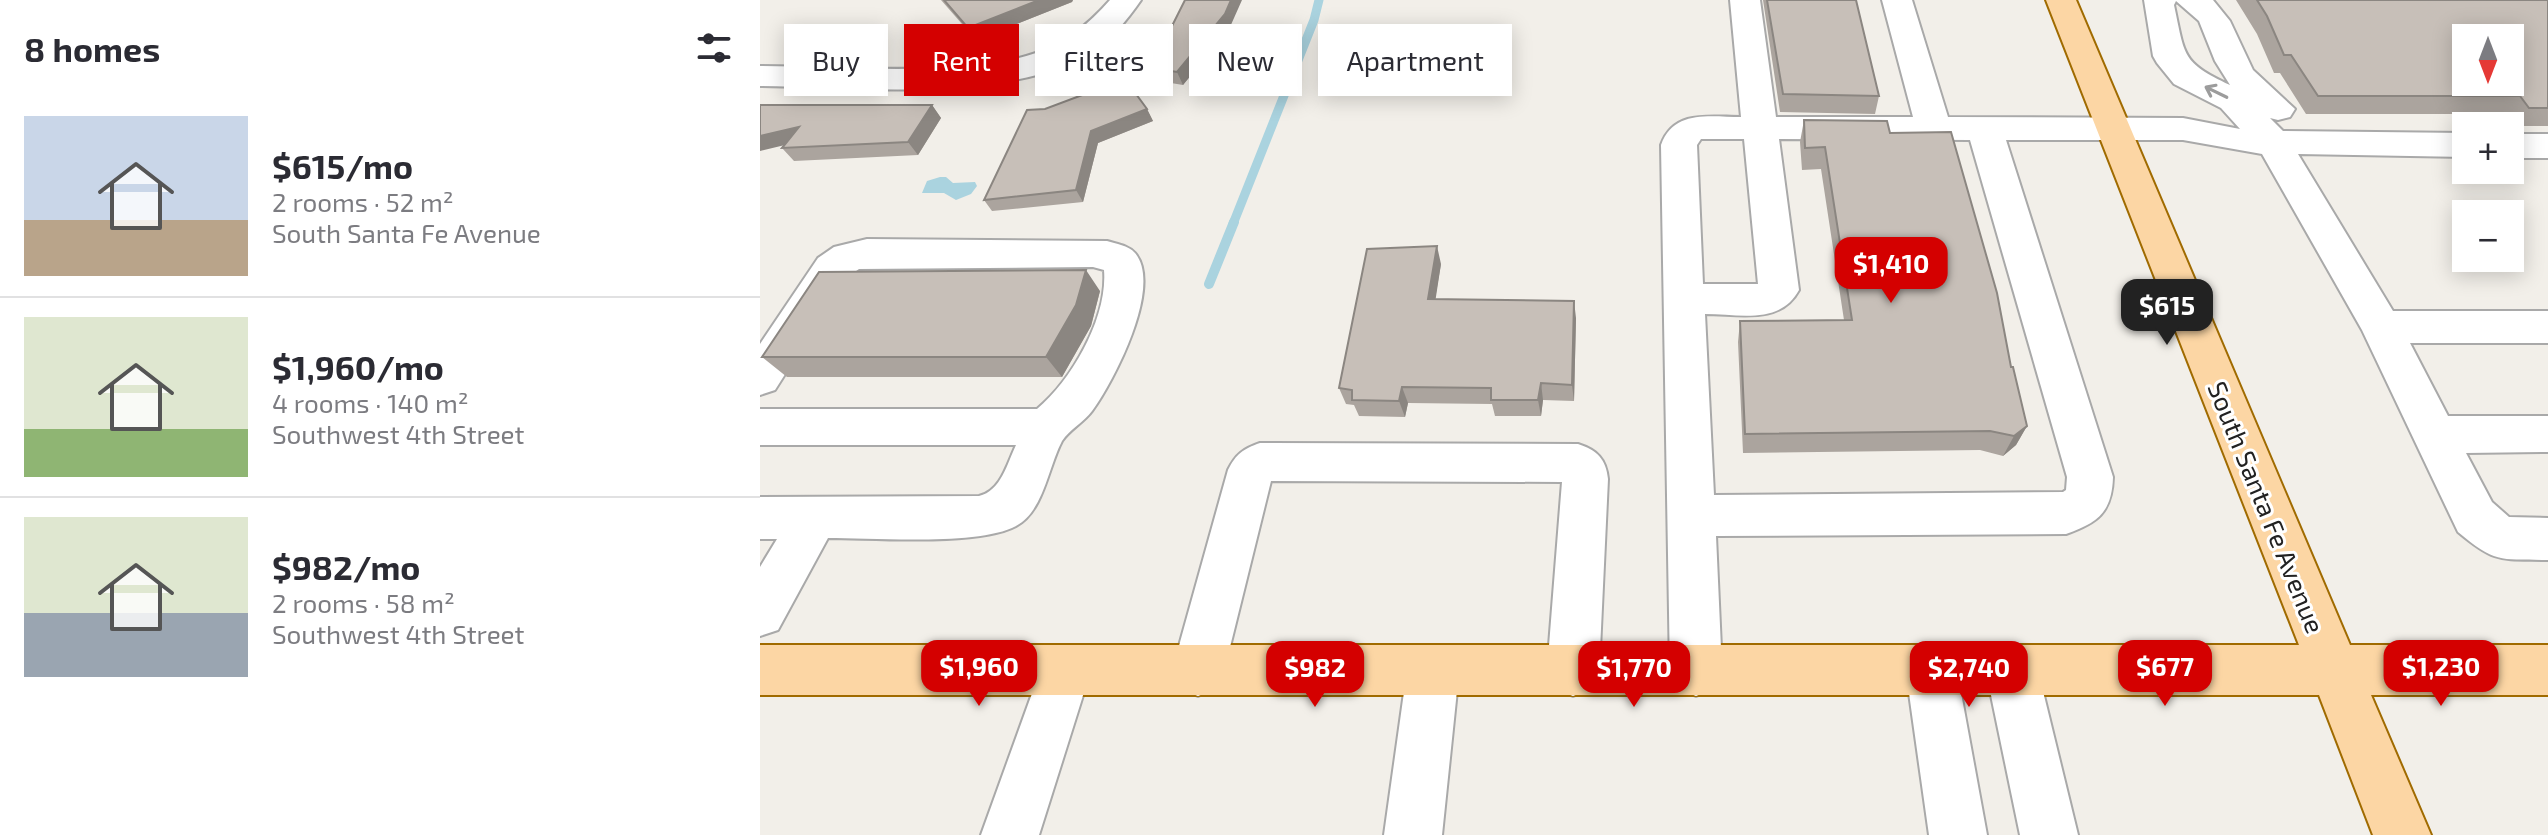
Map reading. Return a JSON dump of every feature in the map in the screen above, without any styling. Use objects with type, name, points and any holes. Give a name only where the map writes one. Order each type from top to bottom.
[{"type":"main road","name":"South Santa Fe Avenue","points":[[2061,0],[2402,835]]},
{"type":"main road","points":[[760,670],[2548,670]]},
{"type":"street","points":[[760,76],[954,77],[1002,72],[1053,57],[1094,34],[1119,12],[1126,0]]},
{"type":"street","points":[[1684,299],[1770,299],[1779,290],[1745,0]]},
{"type":"street","points":[[1897,0],[1934,129]]},
{"type":"street","points":[[2162,0],[2158,2],[2169,56],[2186,77],[2233,100],[2273,142],[2381,327],[2475,517],[2500,538],[2548,539]]},
{"type":"street","points":[[2191,0],[2210,10],[2237,71],[2252,89],[2285,114],[2273,142]]},
{"type":"street","points":[[1696,671],[1679,145],[1682,136],[1693,128],[2183,129],[2250,142],[2452,145]]},
{"type":"street","points":[[1691,516],[2066,513],[2085,503],[2090,493],[2090,477],[1985,130]]},
{"type":"street","points":[[760,378],[832,268],[848,257],[867,253],[1093,253],[1114,256],[1124,267],[1126,289],[1090,379],[1077,399],[1046,427],[1017,495],[1002,511],[979,517],[760,518]]},
{"type":"street","points":[[2381,327],[2548,327]]},
{"type":"street","points":[[760,427],[1046,427]]},
{"type":"street","points":[[2434,435],[2548,434]]},
{"type":"street","points":[[1198,671],[1251,470],[1260,462],[1292,462],[1578,463],[1584,469],[1585,479],[1573,671]]},
{"type":"street","points":[[760,613],[815,517]]},
{"type":"street","points":[[1010,835],[1065,670]]},
{"type":"street","points":[[1413,835],[1433,671]]},
{"type":"street","points":[[1942,671],[1935,693],[1958,835]]},
{"type":"street","points":[[2012,671],[2049,835]]},
{"type":"water","points":[[946,177],[953,183],[975,182],[977,186],[971,194],[956,200],[944,193],[922,193],[927,181]]},
{"type":"building","points":[[944,0],[1039,0],[978,24],[965,24]]},
{"type":"building","points":[[1185,0],[1231,0],[1217,24],[1189,24],[1189,58],[1177,72],[1173,71],[1173,24]]},
{"type":"building","points":[[1767,0],[1856,0],[1879,96],[1783,94]]},
{"type":"building","points":[[2257,0],[2548,0],[2548,108],[2529,108],[2520,96],[2524,96],[2524,24],[2452,24],[2452,96],[2318,96],[2291,55],[2284,55]]},
{"type":"building","points":[[1080,96],[1137,96],[1147,109],[1091,131],[1076,190],[984,200],[1027,110],[1045,109]]},
{"type":"building","points":[[760,105],[932,105],[908,142],[782,148],[799,127],[760,136]]},
{"type":"building","points":[[1804,120],[1887,121],[1890,133],[1951,132],[1997,293],[2011,367],[2027,426],[2014,436],[1990,431],[1745,434],[1740,321],[1852,320],[1825,147],[1805,148]]},
{"type":"building","points":[[1437,246],[1428,299],[1574,301],[1572,385],[1541,383],[1538,400],[1491,400],[1491,388],[1402,387],[1399,401],[1352,400],[1352,390],[1339,388],[1367,249]]},
{"type":"building","points":[[1086,270],[1076,305],[1046,357],[762,357],[819,272]]},
{"type":"waterway","points":[[1233,224],[1314,20],[1319,0]]},
{"type":"waterway","points":[[1209,284],[1234,222]]}]
